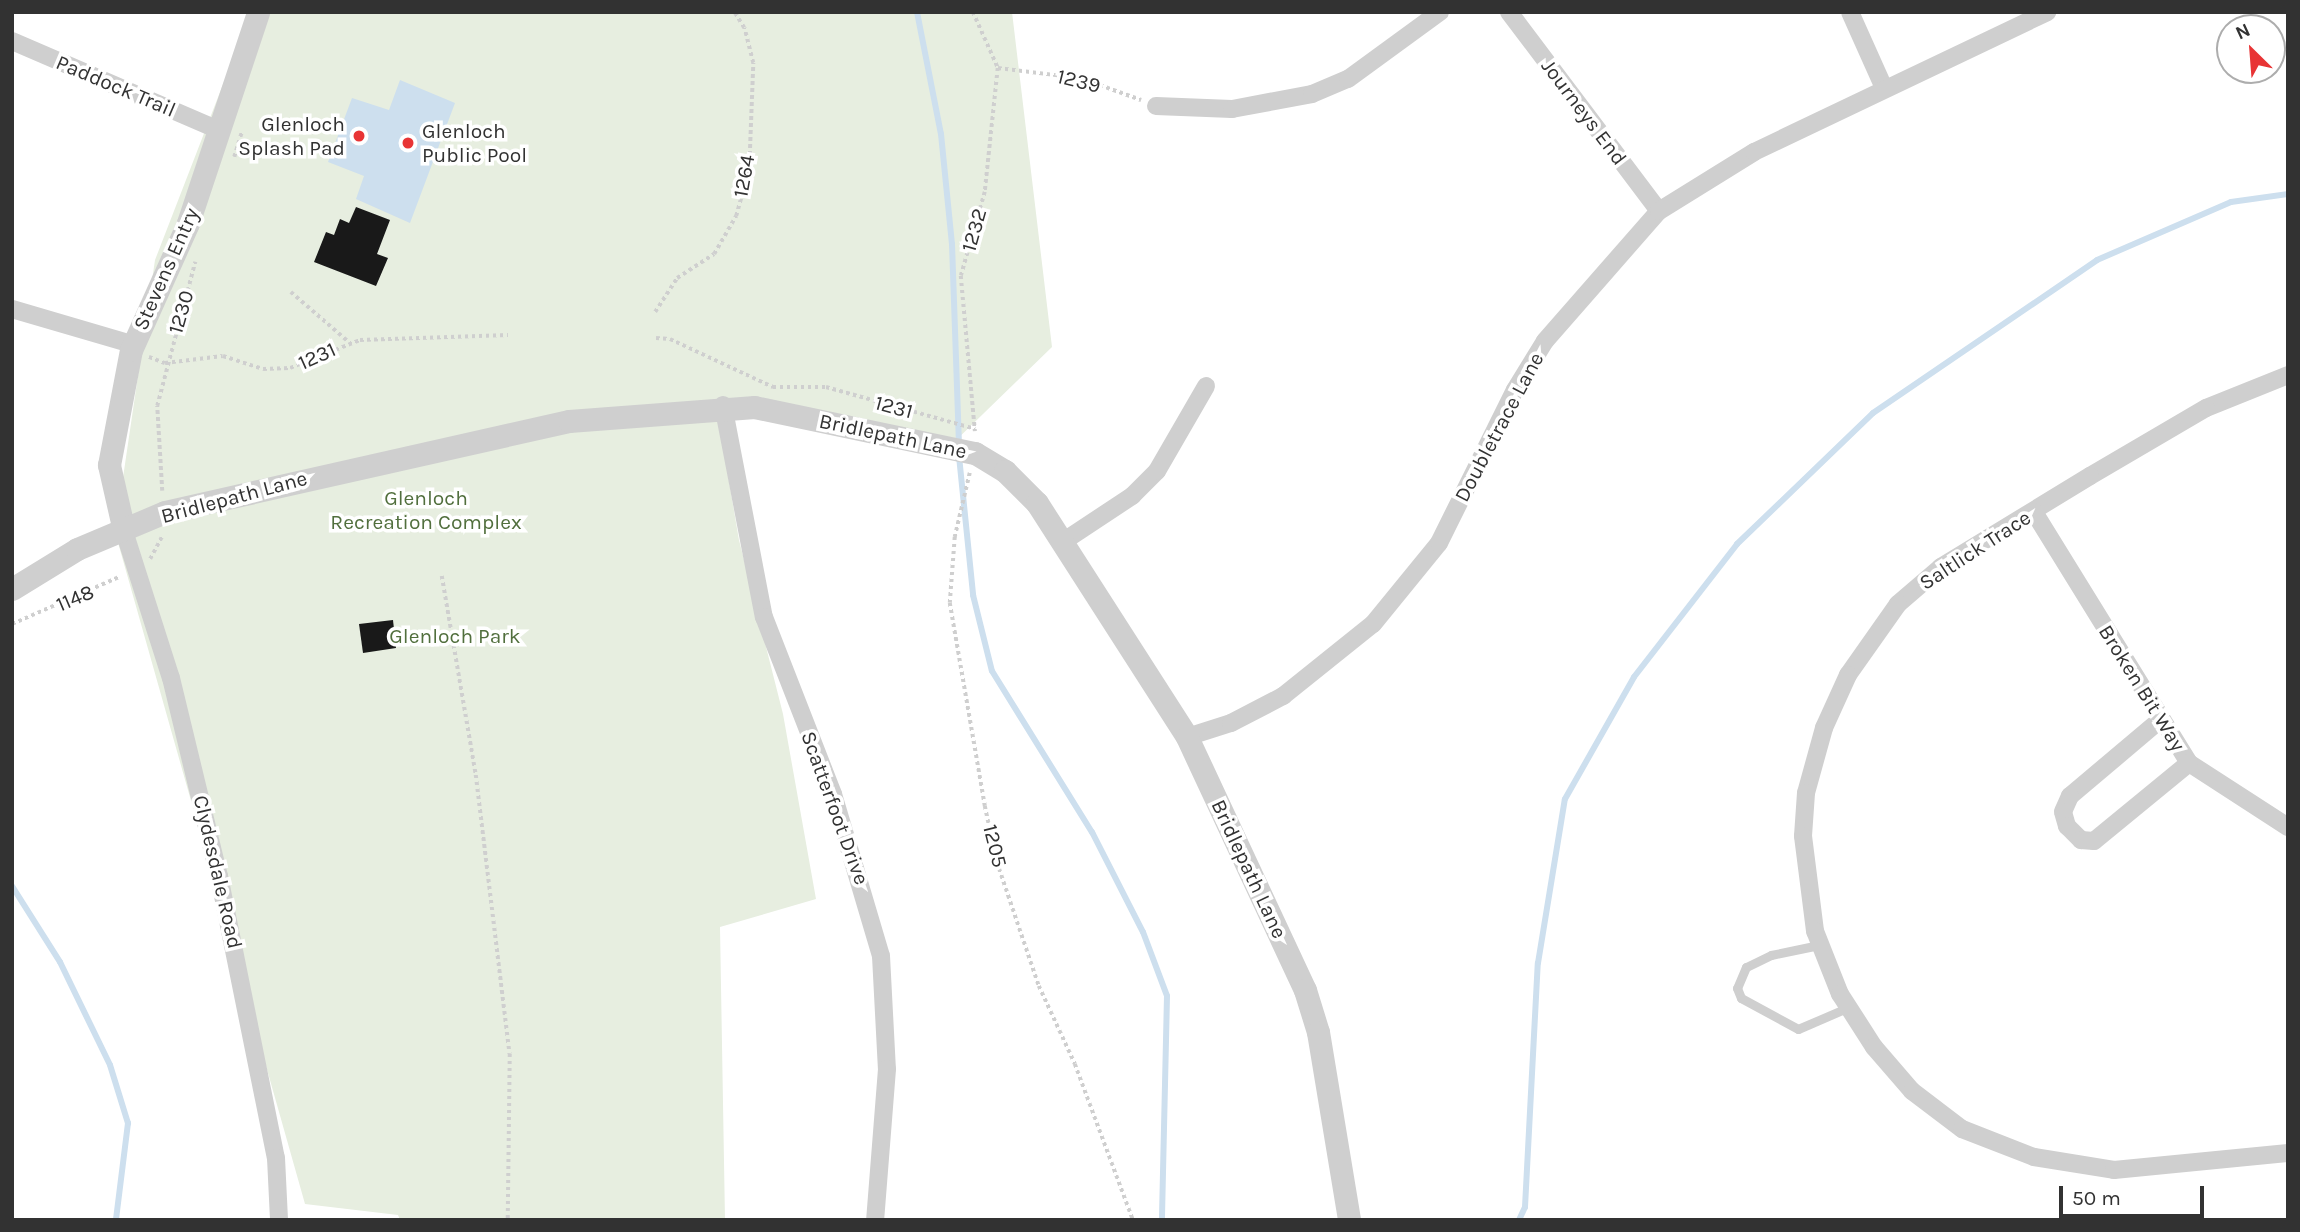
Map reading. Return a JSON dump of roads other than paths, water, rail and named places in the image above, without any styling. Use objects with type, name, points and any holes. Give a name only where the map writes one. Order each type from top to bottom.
[{"type":"street","name":"Stevens Entry","points":[[124,531],[109,465],[132,347],[188,223],[258,12]]},
{"type":"street","points":[[1156,106],[1232,109],[1302,98],[1348,79],[1440,12]]},
{"type":"street","name":"Journeys End","points":[[1509,12],[1659,211]]},
{"type":"street","points":[[1850,12],[1884,88]]},
{"type":"street","name":"Doubletrace Lane","points":[[1188,737],[1283,696],[1373,624],[1439,543],[1515,390],[1545,341],[1581,295],[1659,211],[1754,152],[2048,12]]},
{"type":"street","name":"Paddock Trail","points":[[12,41],[219,130]]},
{"type":"street","points":[[12,309],[132,347]]},
{"type":"street","name":"Saltlick Trace","points":[[2288,375],[2206,408],[1919,585],[1880,627],[1848,676],[1815,756],[1803,812],[1806,892],[1819,946],[1849,1007],[1912,1091],[1962,1129],[2009,1149],[2114,1170],[2288,1153]]},
{"type":"street","points":[[1064,541],[1132,496],[1157,471],[1206,386]]},
{"type":"street","name":"Bridlepath Lane","points":[[12,589],[77,549],[165,512],[515,431],[723,405],[960,448],[1005,471],[1064,541],[1188,737],[1305,990],[1318,1032],[1349,1220]]},
{"type":"street","name":"Scatterfoot Drive","points":[[723,405],[764,617],[833,794],[881,956],[887,1069],[875,1220]]},
{"type":"street","name":"Broken Bit Way","points":[[2034,512],[2189,764],[2288,827]]},
{"type":"street","name":"Clydesdale Road","points":[[124,531],[171,678],[219,876],[276,1158],[279,1220]]},
{"type":"street","points":[[2160,720],[2070,796],[2063,812],[2067,826],[2081,840],[2094,841],[2189,764]]},
{"type":"lane","points":[[1819,946],[1771,955],[1746,967],[1737,988],[1741,998],[1798,1029],[1849,1007]]},
{"type":"water","name":"Glenloch Public Pool","points":[[400,80],[455,103],[410,223],[356,199],[364,176],[328,162],[352,98],[389,110]]},
{"type":"waterway","points":[[917,12],[941,134],[952,244],[959,445]]},
{"type":"waterway","points":[[1519,1220],[1525,1207],[1538,963],[1565,799],[1634,677],[1737,544],[1873,413],[2097,260],[2231,202],[2288,194]]},
{"type":"waterway","points":[[959,456],[973,595],[992,671],[1092,832],[1143,932],[1167,996],[1162,1220]]},
{"type":"waterway","points":[[12,886],[60,962],[110,1065],[128,1123],[116,1220]]},
{"type":"place","name":"Glenloch Splash Pad","points":[[359,136]]},
{"type":"place","name":"Glenloch Public Pool","points":[[408,143]]},
{"type":"park label","name":"Glenloch Recreation Complex","points":[[426,510]]},
{"type":"park label","name":"Glenloch Park","points":[[455,636]]}]
